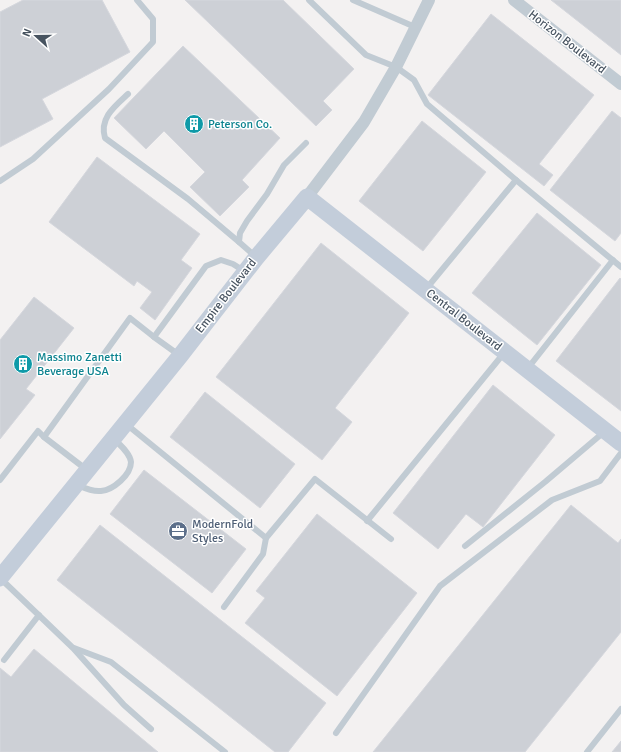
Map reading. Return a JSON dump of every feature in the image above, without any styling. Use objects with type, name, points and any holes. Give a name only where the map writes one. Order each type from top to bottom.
[{"type":"street","name":"Empire Boulevard","points":[[0,578],[180,356],[364,122],[396,67],[429,0]]},
{"type":"street","name":"Horizon Boulevard","points":[[514,0],[621,84]]},
{"type":"street","name":"Central Boulevard","points":[[307,196],[621,443]]},
{"type":"lane","points":[[0,181],[32,159],[109,89],[153,42],[153,19],[137,0]]},
{"type":"lane","points":[[309,0],[366,55],[396,67],[414,80],[427,104],[621,267]]},
{"type":"lane","points":[[353,0],[415,27]]},
{"type":"lane","points":[[128,94],[106,117],[103,127],[105,138],[188,199],[256,258]]},
{"type":"lane","points":[[239,242],[240,233],[247,221],[267,194],[284,165],[306,143]]},
{"type":"lane","points":[[426,289],[516,180]]},
{"type":"lane","points":[[154,336],[206,266],[221,260],[233,264],[246,272]]},
{"type":"lane","points":[[527,369],[613,260]]},
{"type":"lane","points":[[44,437],[130,318],[180,356]]},
{"type":"lane","points":[[367,521],[505,351]]},
{"type":"lane","points":[[125,423],[266,538]]},
{"type":"lane","points":[[0,480],[38,431],[87,470]]},
{"type":"lane","points":[[465,546],[545,482],[605,431]]},
{"type":"lane","points":[[75,484],[92,490],[102,491],[112,487],[128,473],[131,462],[128,455],[113,438]]},
{"type":"lane","points":[[336,733],[440,586],[552,500],[600,481],[621,453]]},
{"type":"lane","points":[[224,606],[263,554],[266,538],[315,479],[391,540]]},
{"type":"lane","points":[[0,578],[72,648],[124,705],[151,729]]},
{"type":"lane","points":[[4,660],[39,615]]},
{"type":"lane","points":[[72,648],[111,662],[225,752]]},
{"type":"lane","points":[[587,752],[621,709]]},
{"type":"building","points":[[23,0],[102,0],[130,52],[42,99],[53,119],[0,147],[0,12]]},
{"type":"building","points":[[185,0],[283,0],[354,69],[323,101],[332,110],[316,126]]},
{"type":"building","points":[[551,0],[621,0],[621,55]]},
{"type":"building","points":[[491,14],[594,95],[539,164],[553,175],[544,186],[428,95]]},
{"type":"building","name":"Peterson Co.","points":[[183,46],[280,138],[242,180],[249,187],[220,216],[190,187],[205,172],[164,131],[146,149],[114,118]]},
{"type":"building","points":[[612,111],[621,118],[621,233],[615,241],[550,190]]},
{"type":"building","points":[[422,121],[486,172],[423,251],[359,201]]},
{"type":"building","points":[[97,157],[200,234],[181,260],[192,268],[155,320],[140,308],[152,292],[137,281],[134,286],[49,222]]},
{"type":"building","points":[[537,213],[601,265],[537,345],[472,293]]},
{"type":"building","points":[[321,243],[409,313],[335,408],[352,422],[322,460],[216,377]]},
{"type":"building","points":[[620,278],[621,279],[621,411],[556,361]]},
{"type":"building","name":"Massimo Zanetti Beverage USA","points":[[34,297],[74,328],[26,389],[35,395],[0,439],[0,340]]},
{"type":"building","points":[[493,385],[555,435],[483,527],[466,514],[438,549],[393,513]]},
{"type":"building","points":[[205,392],[295,464],[260,508],[170,437]]},
{"type":"building","name":"ModernFold Styles","points":[[144,470],[246,549],[212,593],[110,514]]},
{"type":"building","points":[[571,505],[618,543],[621,539],[621,632],[525,752],[373,752]]},
{"type":"building","points":[[317,514],[417,593],[337,696],[245,623],[265,598],[256,591]]},
{"type":"building","points":[[100,525],[326,703],[288,752],[275,752],[57,580]]},
{"type":"building","points":[[34,649],[158,752],[0,752],[0,668],[11,677]]},
{"type":"building","points":[[621,741],[621,752],[612,752]]},
{"type":"place","name":"Peterson Co.","points":[[194,124]]},
{"type":"place","name":"Massimo Zanetti Beverage USA","points":[[23,364]]},
{"type":"place","name":"ModernFold Styles","points":[[178,531]]}]
